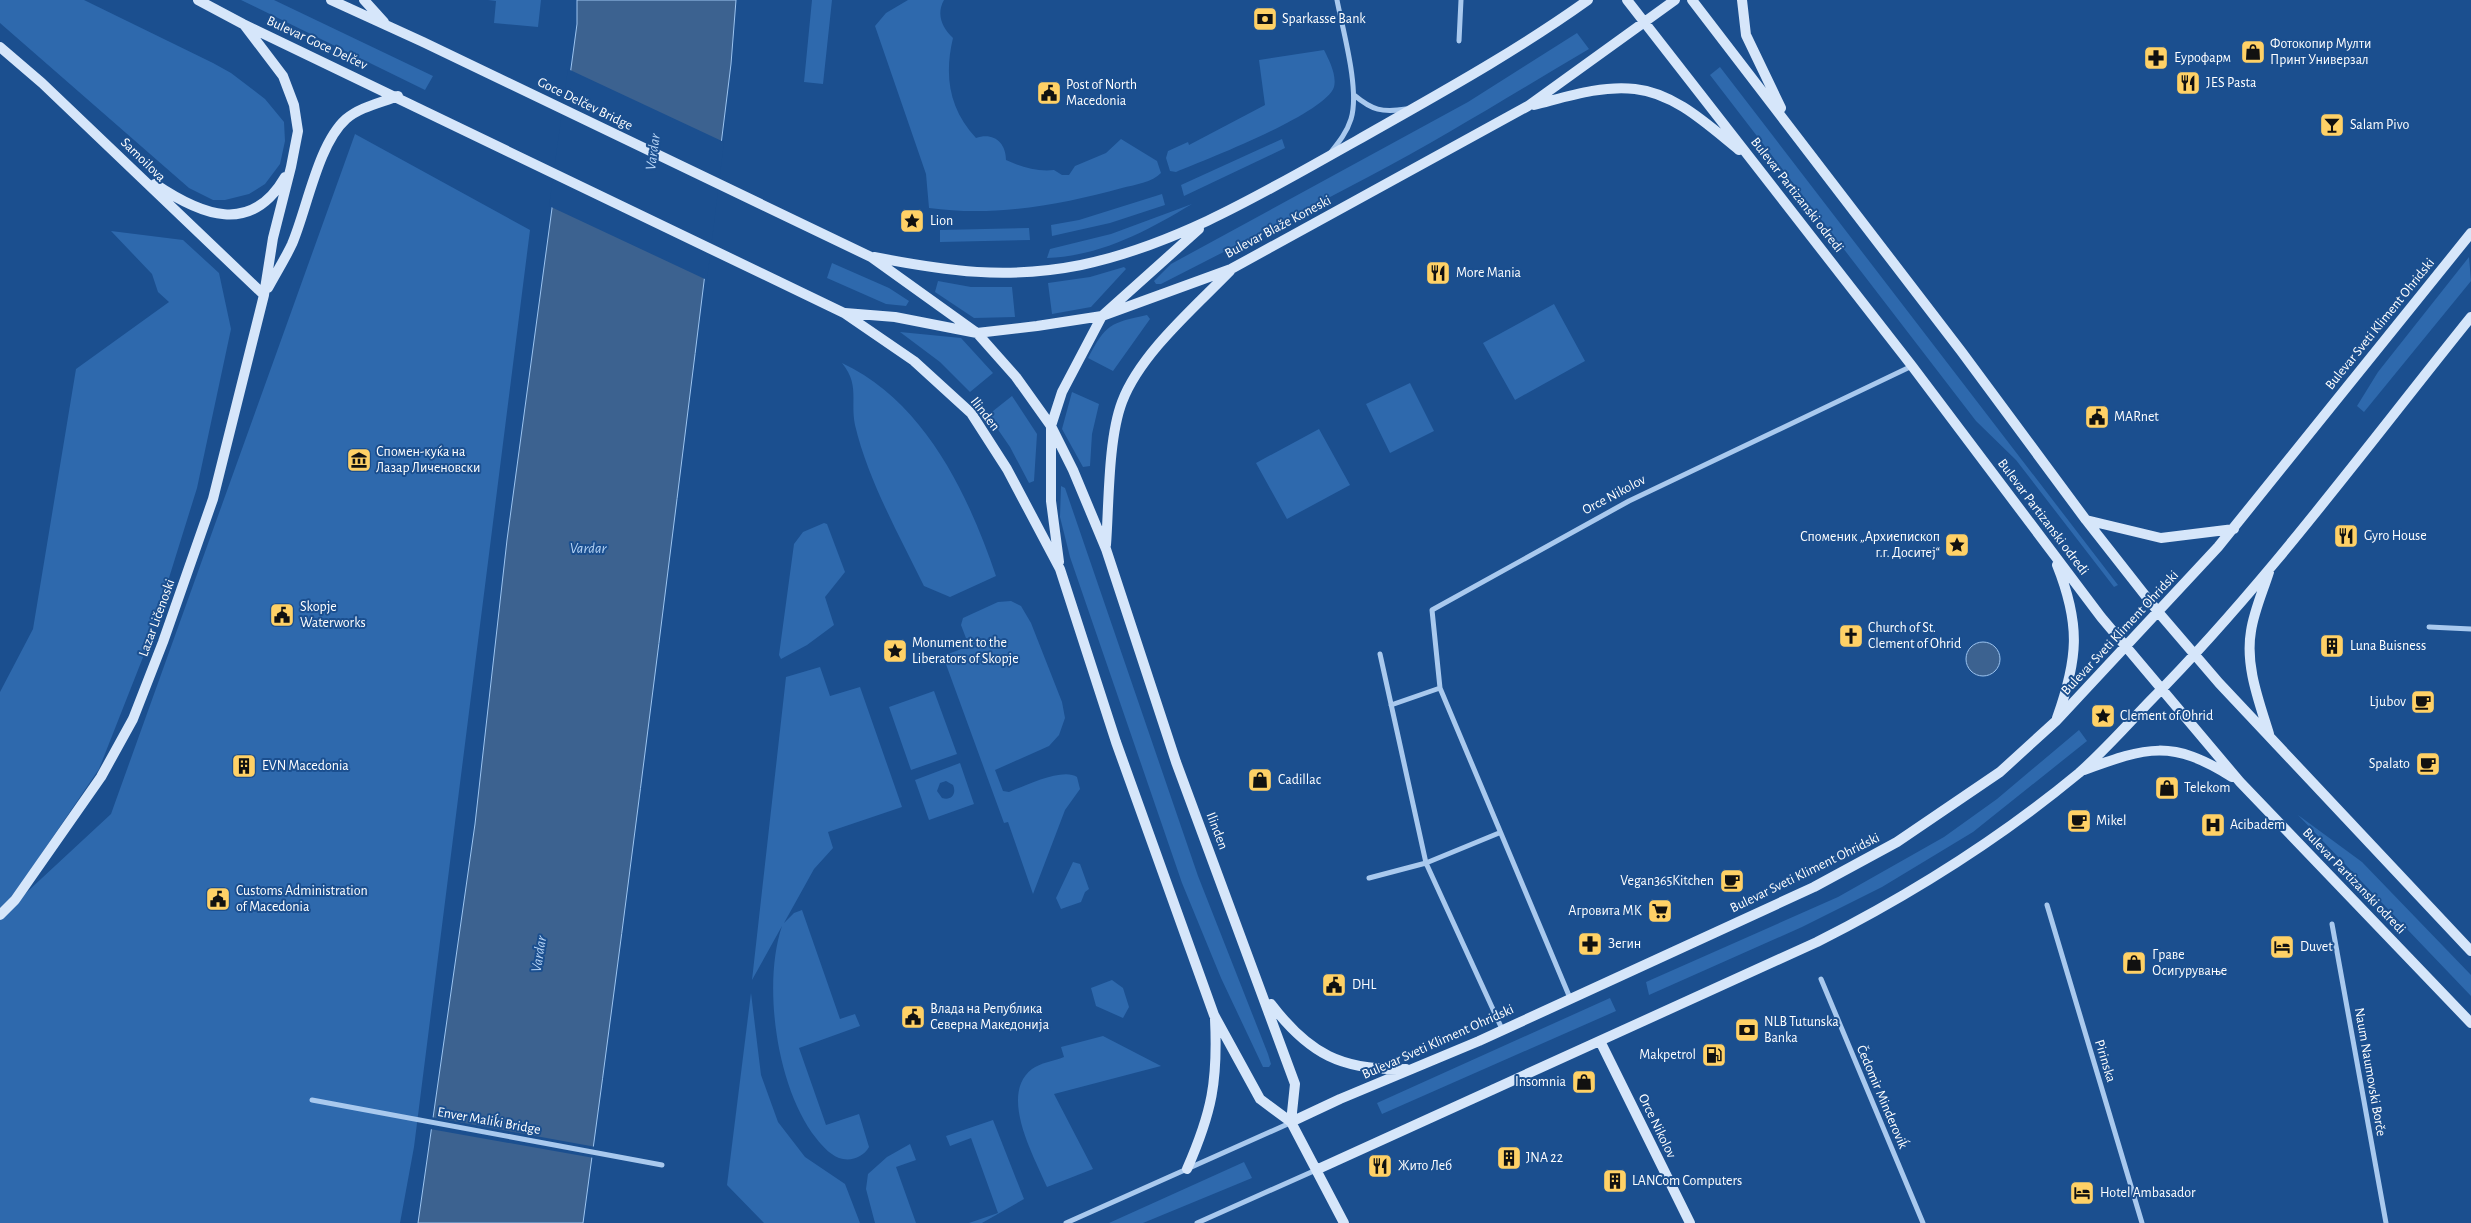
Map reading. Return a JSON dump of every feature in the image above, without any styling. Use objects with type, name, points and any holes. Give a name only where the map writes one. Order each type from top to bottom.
[{"type":"street","name":"Bulevar Goce Delčev","points":[[198,0],[242,24],[398,96]]},
{"type":"street","points":[[331,0],[388,26]]},
{"type":"street","points":[[364,0],[388,26]]},
{"type":"street","points":[[1326,157],[1342,139],[1351,118],[1354,95],[1337,0]]},
{"type":"street","points":[[1459,41],[1461,0]]},
{"type":"street","points":[[871,257],[963,273],[1031,272],[1097,261],[1205,223],[1492,64],[1588,0]]},
{"type":"street","name":"Bulevar Partizanski odredi","points":[[1626,0],[1912,366],[2052,553],[2127,647],[2240,782],[2471,1023]]},
{"type":"street","name":"Bulevar Blaže Koneski","points":[[844,313],[895,317],[977,333],[1102,316],[1231,269],[1528,106],[1645,24],[1675,0]]},
{"type":"street","points":[[1692,0],[2086,520],[2195,656],[2471,951]]},
{"type":"street","points":[[1742,0],[1746,35],[1791,129]]},
{"type":"street","points":[[242,24],[284,76],[294,105],[298,131],[292,167],[273,238],[264,295]]},
{"type":"street","name":"Goce Delčev Bridge","points":[[388,26],[871,257]]},
{"type":"street","name":"Samoilova","points":[[0,47],[264,295]]},
{"type":"street","points":[[1528,106],[1593,91],[1637,89],[1663,96],[1686,108],[1753,161]]},
{"type":"street","points":[[1354,95],[1369,107],[1389,112],[1414,108]]},
{"type":"street","points":[[264,295],[291,245],[324,153],[334,133],[345,120],[357,111],[398,96],[844,313]]},
{"type":"street","points":[[133,170],[191,206],[206,212],[237,214],[255,210],[267,201],[280,186],[292,167]]},
{"type":"street","name":"Ilinden","points":[[1060,569],[1051,500],[1052,426],[1071,373],[1102,316],[1205,223]]},
{"type":"street","name":"Bulevar Sveti Kliment Ohridski","points":[[1066,1223],[1502,1029],[1814,887],[1897,842],[2000,772],[2056,721],[2127,647],[2234,529],[2471,233]]},
{"type":"street","name":"Ilinden","points":[[871,257],[977,333],[1016,377],[1052,426],[1106,548],[1176,762],[1265,996],[1295,1084],[1291,1122]]},
{"type":"street","name":"Ilinden","points":[[1106,548],[1112,454],[1123,400],[1143,362],[1231,269]]},
{"type":"street","name":"Lazar Ličenoski","points":[[0,915],[15,900],[89,796],[133,718],[164,642],[212,499],[264,295]]},
{"type":"street","name":"Ilinden","points":[[844,313],[914,361],[970,413],[1007,469],[1060,569],[1116,742],[1214,1015],[1260,1099],[1291,1122],[1344,1223]]},
{"type":"street","points":[[1197,1223],[1817,942],[1880,910],[1986,843],[2080,771],[2195,656],[2272,565],[2471,317]]},
{"type":"street","name":"Orce Nikolov","points":[[1570,998],[1499,833],[1440,688],[1432,610],[1629,501],[1912,366]]},
{"type":"street","points":[[2086,520],[2128,532],[2161,538],[2234,529]]},
{"type":"street","points":[[2052,553],[2067,591],[2075,640],[2072,670],[2056,721]]},
{"type":"street","points":[[2270,738],[2254,684],[2250,661],[2251,631],[2272,565]]},
{"type":"street","points":[[2429,627],[2471,629]]},
{"type":"street","points":[[1380,654],[1426,863],[1502,1029]]},
{"type":"street","points":[[1391,705],[1440,688]]},
{"type":"street","points":[[2080,771],[2132,753],[2170,750],[2196,757],[2240,782]]},
{"type":"street","points":[[1369,878],[1426,863],[1499,833]]},
{"type":"street","name":"Pirinska","points":[[2047,905],[2142,1223]]},
{"type":"street","name":"Naum Naumovski Borče","points":[[2332,924],[2386,1223]]},
{"type":"street","name":"Čedomir Minderoviḱ","points":[[1821,979],[1923,1223]]},
{"type":"street","points":[[1265,996],[1297,1035],[1331,1058],[1364,1068],[1414,1068]]},
{"type":"street","points":[[1187,1169],[1211,1106],[1217,1053],[1214,1015]]},
{"type":"street","name":"Orce Nikolov","points":[[1600,1041],[1690,1223]]},
{"type":"street","name":"Enver Maliḱi Bridge","points":[[312,1100],[662,1164]]},
{"type":"shaded area","points":[[0,0],[84,0],[231,73],[265,99],[284,122],[285,141],[280,164],[265,184],[249,194],[225,200],[213,200],[189,188],[0,23]]},
{"type":"shaded area","points":[[241,0],[274,0],[433,76],[425,90]]},
{"type":"shaded area","points":[[488,0],[541,0],[538,27],[494,23],[496,1]]},
{"type":"shaded area","points":[[812,0],[832,0],[823,84],[804,82]]},
{"type":"shaded area","points":[[908,0],[944,0],[940,16],[943,25],[953,38],[950,52],[949,79],[954,104],[967,127],[976,138],[988,136],[1001,144],[1004,148],[1006,160],[1030,168],[1054,170],[1062,175],[1069,175],[1075,166],[1106,153],[1121,139],[1157,161],[1161,173],[1153,179],[1138,184],[1075,200],[1027,208],[978,211],[929,208],[926,174],[875,26],[886,13]]},
{"type":"shaded area","points":[[1577,33],[1589,49],[1453,130],[1344,190],[1161,284],[1156,284],[1154,281],[1171,264],[1468,102]]},
{"type":"shaded area","points":[[1324,50],[1332,68],[1335,82],[1334,87],[1326,98],[1288,123],[1176,172],[1170,171],[1166,158],[1168,151],[1188,142],[1189,145],[1265,105],[1259,60]]},
{"type":"shaded area","points":[[1720,67],[2118,585],[2114,587],[2016,460],[1976,421],[1710,75]]},
{"type":"shaded area","points":[[355,134],[530,230],[414,1147],[400,1223],[0,1223],[0,917],[111,814]]},
{"type":"shaded area","points":[[1282,139],[1285,148],[1184,196],[1181,185]]},
{"type":"shaded area","points":[[1162,194],[1165,205],[1110,223],[1052,236],[1051,225],[1079,220]]},
{"type":"shaded area","points":[[1192,204],[1158,224],[1105,247],[1086,253],[1047,258],[1050,249],[1111,234]]},
{"type":"shaded area","points":[[1029,228],[1030,240],[940,242],[940,230]]},
{"type":"shaded area","points":[[111,231],[183,240],[219,273],[231,329],[197,488],[149,642],[99,769],[0,915],[0,692],[33,629],[76,369],[169,302],[158,292],[152,274]]},
{"type":"shaded area","points":[[2469,257],[2471,281],[2364,412],[2357,406],[2378,372]]},
{"type":"shaded area","points":[[832,263],[889,288],[909,301],[906,306],[886,304],[827,278]]},
{"type":"shaded area","points":[[1124,267],[1126,269],[1091,307],[1052,314],[1048,283],[1090,277]]},
{"type":"shaded area","points":[[938,281],[971,287],[1012,287],[1015,317],[974,318],[935,292]]},
{"type":"shaded area","points":[[1554,304],[1585,361],[1515,400],[1483,343]]},
{"type":"shaded area","points":[[1147,315],[1150,319],[1113,371],[1088,358],[1100,338],[1110,327],[1125,320]]},
{"type":"shaded area","points":[[900,332],[961,338],[993,373],[970,392],[940,362]]},
{"type":"shaded area","points":[[842,363],[871,380],[897,401],[920,426],[940,453],[972,514],[996,576],[950,597],[924,586],[885,507],[868,466],[855,425],[851,378]]},
{"type":"shaded area","points":[[1410,383],[1434,431],[1390,453],[1366,404]]},
{"type":"shaded area","points":[[1072,392],[1099,404],[1092,434],[1090,466],[1083,467],[1062,429]]},
{"type":"shaded area","points":[[1012,396],[1037,434],[1034,481],[1029,483],[1010,447],[988,415]]},
{"type":"shaded area","points":[[1319,429],[1350,485],[1287,519],[1256,463]]},
{"type":"shaded area","points":[[1061,486],[1065,488],[1198,876],[1268,1054],[1271,1064],[1269,1067],[1263,1067],[1221,978],[1182,883],[1070,557],[1060,517]]},
{"type":"shaded area","points":[[824,523],[827,524],[845,572],[825,597],[834,625],[807,645],[781,659],[779,655],[794,544],[803,532]]},
{"type":"shaded area","points":[[1011,601],[1021,606],[1031,623],[1062,702],[1065,718],[1059,735],[1049,746],[995,770],[1003,791],[1009,792],[1033,782],[1063,774],[1077,777],[1080,789],[1065,810],[1033,894],[1008,822],[1004,823],[943,656],[969,646],[961,625],[963,618],[998,602]]},
{"type":"shaded area","points":[[820,667],[830,696],[860,687],[902,807],[828,832],[833,848],[814,869],[784,923],[794,913],[802,910],[840,1019],[855,1014],[860,1026],[799,1048],[826,1125],[859,1114],[869,1147],[861,1155],[851,1159],[843,1159],[831,1154],[816,1138],[791,1092],[783,1065],[777,1036],[773,977],[776,950],[782,926],[752,980],[786,677]]},
{"type":"shaded area","points":[[934,691],[957,754],[911,770],[889,707]]},
{"type":"shaded area","points":[[2079,730],[2087,741],[1973,832],[1882,887],[1802,927],[1649,995],[1646,982],[1838,897],[1944,837],[1997,799]]},
{"type":"shaded area","points":[[960,763],[974,804],[929,820],[915,780]],"holes":[[[946,781],[953,785],[954,794],[950,798],[942,798],[937,791],[940,783]]]},
{"type":"shaded area","points":[[2298,815],[2362,862],[2471,975],[2471,996]]},
{"type":"shaded area","points":[[1073,862],[1080,864],[1089,889],[1085,892],[1081,902],[1061,909],[1056,898]]},
{"type":"shaded area","points":[[1112,980],[1123,988],[1129,1007],[1123,1018],[1096,1006],[1091,988]]},
{"type":"shaded area","points":[[751,993],[761,1075],[778,1122],[805,1157],[845,1184],[860,1223],[764,1223],[727,1185]]},
{"type":"shaded area","points":[[1610,998],[1616,1011],[1382,1114],[1377,1103]]},
{"type":"shaded area","points":[[1103,1036],[1161,1066],[1054,1094],[1093,1169],[1047,1187],[1022,1127],[1018,1094],[1022,1080],[1035,1067],[1064,1057],[1061,1047]]},
{"type":"shaded area","points":[[993,1120],[1024,1199],[982,1223],[969,1223],[998,1213],[971,1138],[950,1146],[946,1136]]},
{"type":"shaded area","points":[[910,1144],[916,1160],[896,1167],[916,1223],[875,1223],[866,1189],[868,1174],[887,1157]]},
{"type":"shaded area","points":[[1244,1162],[1252,1178],[1143,1223],[1109,1223]]},
{"type":"water","name":"Vardar","points":[[577,0],[736,0],[731,64],[622,933],[583,1223],[418,1223],[475,824],[507,540],[577,24]]},
{"type":"water","points":[[1983,642],[1990,643],[1995,647],[1999,652],[1999,666],[1995,671],[1990,675],[1983,676],[1976,675],[1971,671],[1967,666],[1966,659],[1967,652],[1971,647],[1976,643]]},
{"type":"pier","points":[[568,69],[724,142],[707,280],[549,206]]},
{"type":"pier","points":[[431,1117],[596,1147],[594,1158],[430,1129]]},
{"type":"place","name":"Sparkasse Bank","points":[[1265,19]]},
{"type":"place","name":"Фотокопир Мулти Принт Универзал","points":[[2253,52]]},
{"type":"place","name":"Еурофарм","points":[[2156,58]]},
{"type":"place","name":"ЈЕS Pasta","points":[[2188,83]]},
{"type":"place","name":"Post of North Macedonia","points":[[1049,93]]},
{"type":"place","name":"Salam Pivo","points":[[2332,125]]},
{"type":"place","name":"Lion","points":[[912,221]]},
{"type":"place","name":"More Mania","points":[[1438,273]]},
{"type":"place","name":"MARnet","points":[[2097,417]]},
{"type":"place","name":"Спомен-куќа на Лазар Личеновски","points":[[359,460]]},
{"type":"place","name":"Gyro House","points":[[2346,536]]},
{"type":"place","name":"Споменик „Архиепископ г.г. Доситеј“","points":[[1957,545]]},
{"type":"place","name":"Skopje Waterworks","points":[[282,615]]},
{"type":"place","name":"Church of St. Clement of Ohrid","points":[[1851,636]]},
{"type":"place","name":"Luna Buisness","points":[[2332,646]]},
{"type":"place","name":"Monument to the Liberators of Skopje","points":[[895,651]]},
{"type":"place","name":"Ljubov","points":[[2423,702]]},
{"type":"place","name":"Clement of Ohrid","points":[[2103,716]]},
{"type":"place","name":"Spalato","points":[[2428,764]]},
{"type":"place","name":"EVN Macedonia","points":[[244,766]]},
{"type":"place","name":"Cadillac","points":[[1260,780]]},
{"type":"place","name":"Telekom","points":[[2167,788]]},
{"type":"place","name":"Mikel","points":[[2079,821]]},
{"type":"place","name":"Acibadem","points":[[2213,825]]},
{"type":"place","name":"Vegan365Kitchen","points":[[1732,881]]},
{"type":"place","name":"Customs Administration of Macedonia","points":[[218,899]]},
{"type":"place","name":"Агровита МК","points":[[1660,911]]},
{"type":"place","name":"Зегин","points":[[1590,944]]},
{"type":"place","name":"Duvet","points":[[2282,947]]},
{"type":"place","name":"Граве Осигурување","points":[[2134,963]]},
{"type":"place","name":"DHL","points":[[1334,985]]},
{"type":"place","name":"Влада на Република Северна Македонија","points":[[913,1017]]},
{"type":"place","name":"NLB Tutunska Banka","points":[[1747,1030]]},
{"type":"place","name":"Makpetrol","points":[[1714,1055]]},
{"type":"place","name":"Insomnia","points":[[1584,1082]]},
{"type":"place","name":"JNA 22","points":[[1509,1158]]},
{"type":"place","name":"Жито Леб","points":[[1380,1166]]},
{"type":"place","name":"LANCom Computers","points":[[1615,1181]]},
{"type":"place","name":"Hotel Ambasador","points":[[2082,1193]]}]
